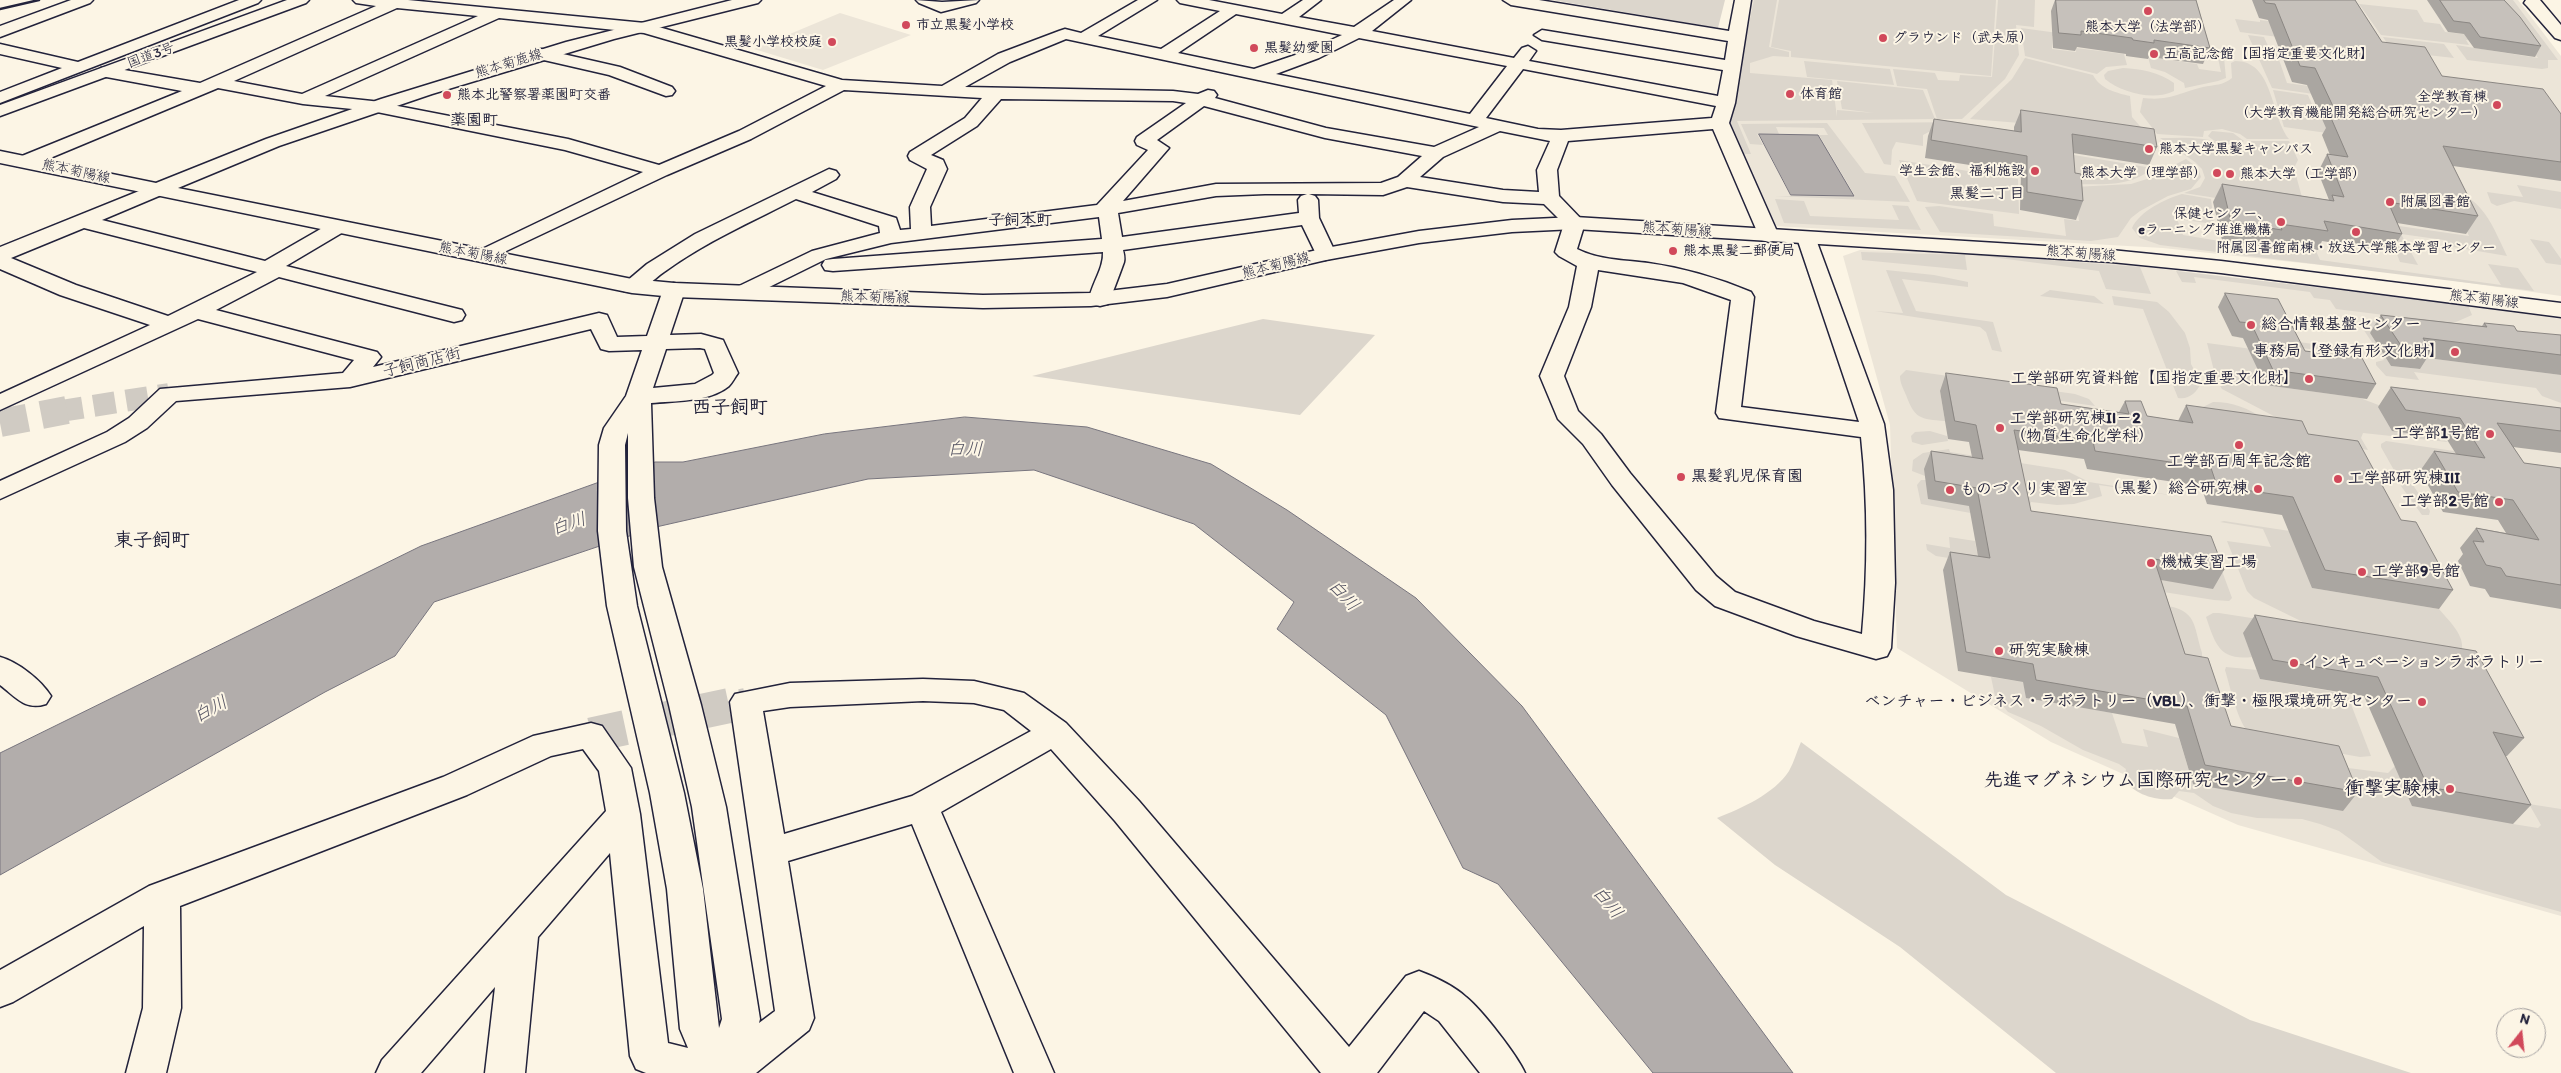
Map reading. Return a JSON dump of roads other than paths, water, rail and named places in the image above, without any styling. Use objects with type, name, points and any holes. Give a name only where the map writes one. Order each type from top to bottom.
[{"type":"main road","points":[[0,32],[85,0]]},
{"type":"main road","points":[[0,98],[253,0]]},
{"type":"main road","name":"国道3号","points":[[0,106],[288,0]]},
{"type":"main road","name":"国道3号","points":[[0,111],[301,0]]},
{"type":"main road","points":[[361,0],[499,12],[645,28],[841,86],[996,94],[1173,96],[1200,99],[1325,133],[1436,153]]},
{"type":"main road","name":"熊本菊鹿線","points":[[0,255],[258,146],[372,106],[633,27],[753,0]]},
{"type":"main road","points":[[924,0],[940,7],[970,0]]},
{"type":"main road","points":[[1083,38],[1149,0]]},
{"type":"main road","points":[[1185,0],[1228,5],[1357,33],[1726,103]]},
{"type":"main road","points":[[1285,18],[1313,0]]},
{"type":"main road","points":[[1106,210],[1110,201],[1160,148],[1144,141],[1200,99],[1250,74],[1270,70],[1357,33],[1396,8],[1403,0]]},
{"type":"main road","points":[[1511,0],[1734,37]]},
{"type":"main road","points":[[1743,0],[1734,37],[1726,103],[1720,123],[1770,236]]},
{"type":"main road","points":[[2537,2],[2561,35]]},
{"type":"main road","points":[[24,162],[209,86],[395,3]]},
{"type":"main road","points":[[1163,55],[1228,5]]},
{"type":"main road","points":[[1474,121],[1542,35],[1557,8]]},
{"type":"main road","points":[[304,99],[499,12]]},
{"type":"main road","points":[[943,92],[991,65],[1035,47],[1057,35],[1065,34],[1497,126],[1561,136],[1720,123]]},
{"type":"main road","points":[[1542,35],[1731,66]]},
{"type":"main road","points":[[0,49],[79,68]]},
{"type":"main road","points":[[541,54],[614,71],[666,91]]},
{"type":"main road","points":[[107,72],[304,99],[372,106],[568,145],[660,171]]},
{"type":"main road","points":[[483,256],[660,171],[745,135],[841,86]]},
{"type":"main road","points":[[921,233],[920,207],[937,169],[936,164],[917,156],[971,122],[996,94]]},
{"type":"main road","points":[[745,292],[819,255],[891,237],[1106,210],[1216,190],[1383,189],[1405,181],[1436,153],[1497,126]]},
{"type":"main road","points":[[1549,198],[1547,170],[1561,136]]},
{"type":"main road","name":"熊本菊陽線","points":[[0,157],[632,286],[674,290],[988,302],[1058,302],[1100,299],[1144,294],[1223,279],[1325,254],[1478,228],[1534,223],[1575,223],[2119,256],[2561,310]]},
{"type":"main road","points":[[632,286],[655,266],[696,242],[829,175]]},
{"type":"main road","points":[[1405,181],[1503,196],[1549,198],[1575,223],[1566,252],[1588,262],[1656,269],[1687,276],[1743,297],[1736,337],[1728,413],[1873,431]]},
{"type":"main road","points":[[1308,188],[1309,218],[1325,254]]},
{"type":"main road","points":[[796,193],[889,222],[891,237]]},
{"type":"main road","points":[[1100,299],[1102,287],[1114,260],[1110,218],[1106,210]]},
{"type":"main road","points":[[793,268],[1112,245],[1309,218]]},
{"type":"main road","points":[[82,221],[454,315]]},
{"type":"main road","points":[[0,403],[196,312],[338,227]]},
{"type":"main road","points":[[0,232],[30,241]]},
{"type":"main road","points":[[1588,262],[1588,283],[1552,376],[1566,414],[1592,439],[1621,479],[1706,583],[1724,599],[1806,629],[1876,648],[1881,583],[1880,490],[1873,431],[1807,238]]},
{"type":"main road","points":[[0,261],[68,290],[169,324]]},
{"type":"main road","points":[[674,290],[638,396],[617,428],[612,446],[612,530],[622,606],[667,793],[685,889],[699,1029],[723,1073]]},
{"type":"main road","points":[[196,312],[369,357],[350,380]]},
{"type":"main road","name":"子飼商店街","points":[[0,491],[116,437],[138,423],[169,394],[350,380],[599,320],[609,344],[655,342]]},
{"type":"main road","points":[[638,396],[703,390],[716,386],[724,379],[726,374],[715,345],[709,342],[655,342]]},
{"type":"main road","points":[[638,396],[641,437],[641,498],[648,567],[684,699],[709,806],[741,1019],[723,1073]]},
{"type":"main road","points":[[0,668],[35,696]]},
{"type":"main road","points":[[723,1073],[795,1018],[746,702],[790,694],[923,690],[974,692],[1013,701],[1055,732],[1128,811],[1346,1073]]},
{"type":"main road","points":[[769,853],[922,807],[1055,732]]},
{"type":"main road","points":[[0,990],[162,898],[455,786],[544,746],[591,735],[615,768],[623,814],[650,1056],[709,1073]]},
{"type":"main road","points":[[922,807],[1034,1073]]},
{"type":"main road","points":[[396,1073],[469,993],[520,930],[623,814]]},
{"type":"main road","points":[[146,1073],[162,1008],[162,898]]},
{"type":"main road","points":[[505,1073],[520,930]]},
{"type":"main road","points":[[1354,1073],[1419,988],[1453,1009],[1504,1073]]},
{"type":"water","points":[[1759,134],[1818,135],[1854,196],[1791,195]]},
{"type":"water","name":"白川","points":[[965,417],[1087,427],[1211,464],[1287,510],[1416,598],[1522,706],[1793,1073],[1653,1073],[1498,884],[1463,868],[1386,715],[1277,629],[1294,602],[1194,524],[1034,470],[868,479],[656,527],[434,602],[395,656],[325,692],[0,875],[0,753],[421,546],[655,462],[683,462],[824,434]]},
{"type":"tunnel","points":[[65,410],[169,394]]},
{"type":"tunnel","points":[[0,423],[65,410]]},
{"type":"tunnel","points":[[61,411],[65,410]]},
{"type":"tunnel","points":[[591,735],[746,702],[741,703]]},
{"type":"railway","points":[[0,9],[39,0]]},
{"type":"place","name":"熊本大学（法学部）","points":[[2148,11]]},
{"type":"place","name":"市立黒髪小学校","points":[[906,25]]},
{"type":"place","name":"グラウンド（武夫原）","points":[[1883,38]]},
{"type":"place","name":"黒髪小学校校庭","points":[[832,42]]},
{"type":"place","name":"黒髪幼愛園","points":[[1254,48]]},
{"type":"place","name":"五高記念館【国指定重要文化財】","points":[[2154,54]]},
{"type":"place","name":"体育館","points":[[1790,94]]},
{"type":"place","name":"熊本北警察署薬園町交番","points":[[447,95]]},
{"type":"place","name":"全学教育棟 （大学教育機能開発総合研究センター）","points":[[2497,105]]},
{"type":"place","name":"熊本大学黒髪キャンパス","points":[[2149,149]]},
{"type":"place","name":"学生会館、福利施設","points":[[2035,171]]},
{"type":"place","name":"熊本大学（理学部）","points":[[2217,173]]},
{"type":"place","name":"熊本大学（工学部）","points":[[2230,174]]},
{"type":"place","name":"附属図書館","points":[[2390,202]]},
{"type":"place","name":"保健センター、 eラーニング推進機構","points":[[2281,222]]},
{"type":"place","name":"附属図書館南棟・放送大学熊本学習センター","points":[[2356,232]]},
{"type":"place","name":"熊本黒髪二郵便局","points":[[1673,251]]},
{"type":"place","name":"総合情報基盤センター","points":[[2251,325]]},
{"type":"place","name":"事務局【登録有形文化財】","points":[[2455,352]]},
{"type":"place","name":"工学部研究資料館【国指定重要文化財】","points":[[2309,379]]},
{"type":"place","name":"工学部研究棟II－2 （物質生命化学科）","points":[[2000,428]]},
{"type":"place","name":"工学部1号館","points":[[2490,434]]},
{"type":"place","name":"工学部百周年記念館","points":[[2239,445]]},
{"type":"place","name":"黒髪乳児保育園","points":[[1681,477]]},
{"type":"place","name":"工学部研究棟III","points":[[2338,479]]},
{"type":"place","name":"（黒髪）総合研究棟","points":[[2258,489]]},
{"type":"place","name":"ものづくり実習室","points":[[1950,490]]},
{"type":"place","name":"工学部2号館","points":[[2499,502]]},
{"type":"place","name":"機械実習工場","points":[[2151,563]]},
{"type":"place","name":"工学部9号館","points":[[2362,572]]},
{"type":"place","name":"研究実験棟","points":[[1999,651]]},
{"type":"place","name":"インキュベーションラボラトリー","points":[[2294,663]]},
{"type":"place","name":"ベンチャー・ビジネス・ラボラトリー（VBL）、衝撃・極限環境研究センター","points":[[2422,702]]},
{"type":"place","name":"先進マグネシウム国際研究センター","points":[[2298,781]]},
{"type":"place","name":"衝撃実験棟","points":[[2450,789]]},
{"type":"district","name":"薬園町","points":[[474,121]]},
{"type":"district","name":"黒髪二丁目","points":[[1987,194]]},
{"type":"district","name":"子飼本町","points":[[1020,221]]},
{"type":"district","name":"西子飼町","points":[[730,408]]},
{"type":"district","name":"東子飼町","points":[[152,541]]}]
